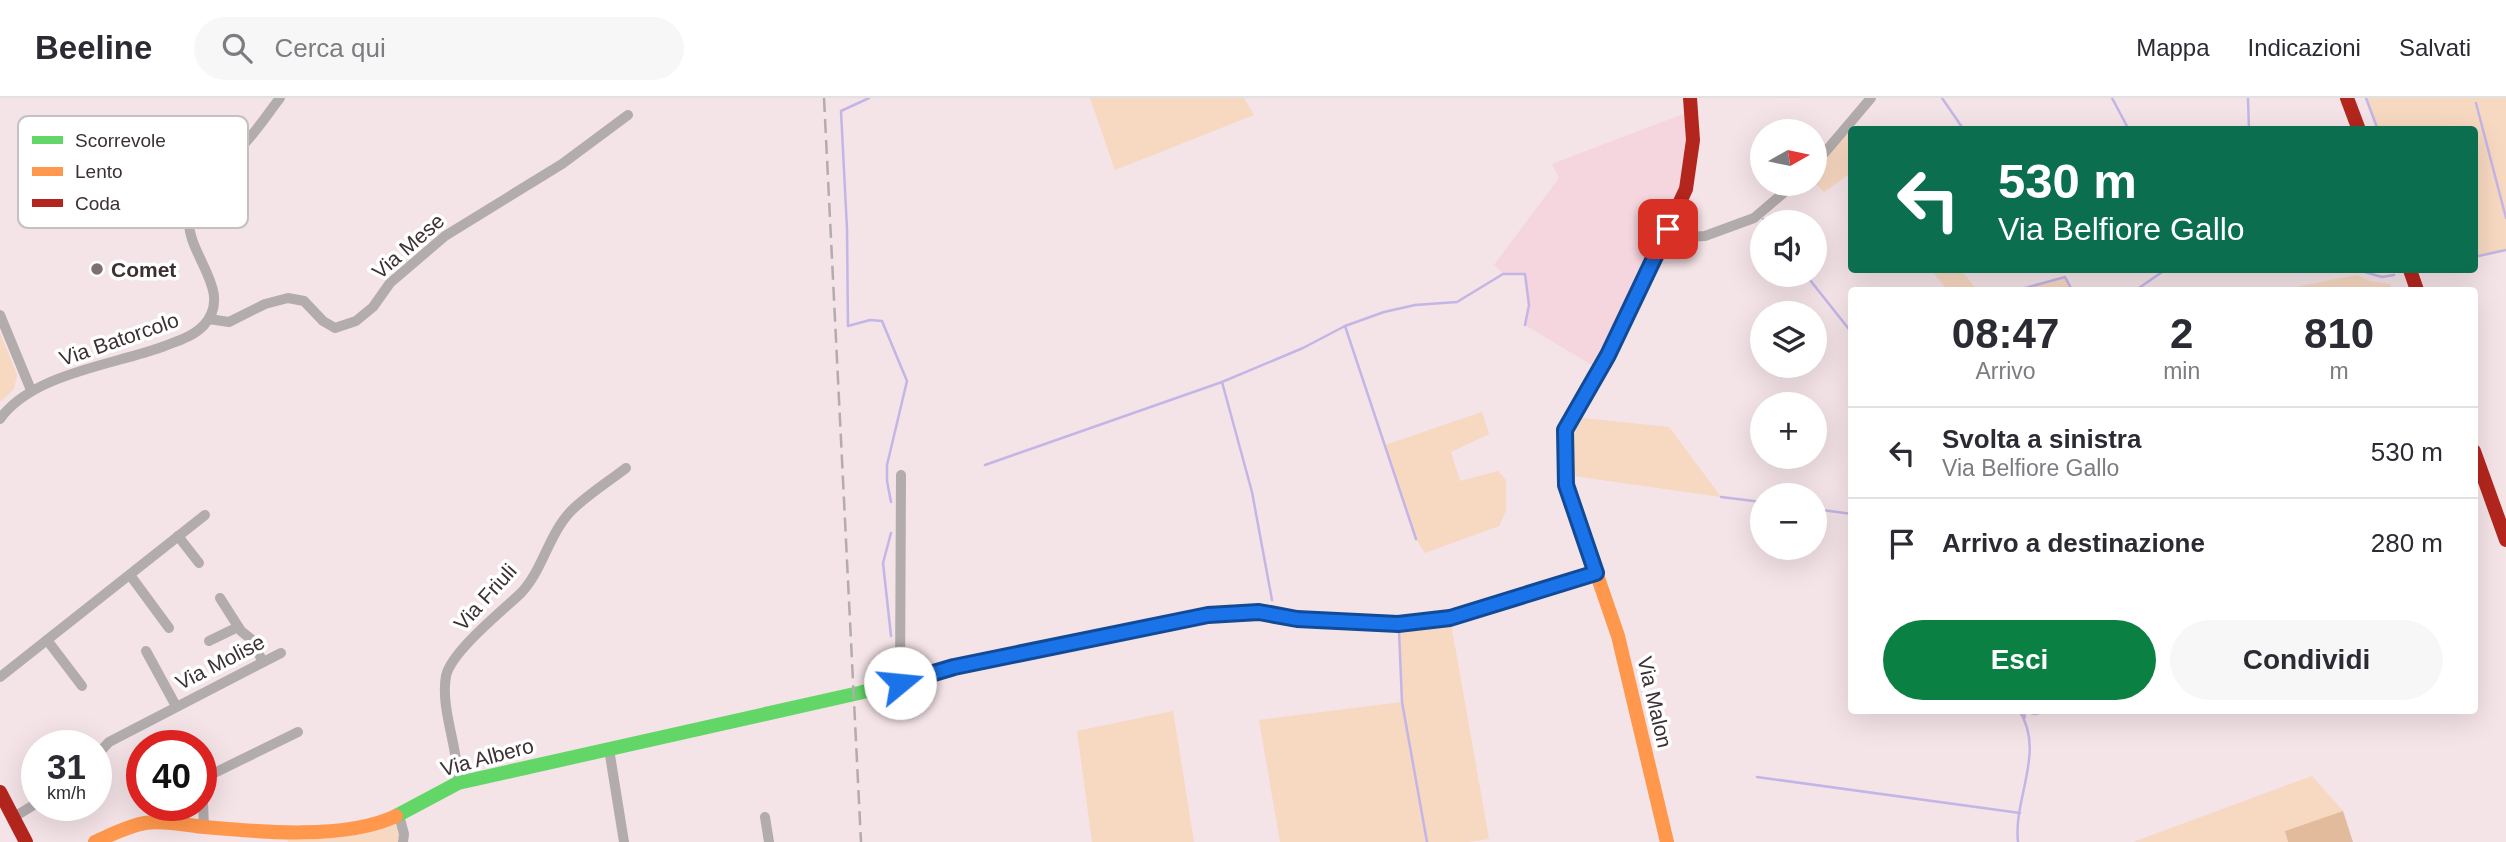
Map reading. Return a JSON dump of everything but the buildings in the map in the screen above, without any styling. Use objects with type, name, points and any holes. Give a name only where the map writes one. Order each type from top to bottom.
[{"type":"street","name":"Via Batorcolo","points":[[248,141],[279,98]]},
{"type":"street","name":"Via Malon","points":[[1667,842],[1618,636],[1566,485],[1565,430],[1608,355],[1686,189],[1693,140],[1690,98]]},
{"type":"street","points":[[1827,150],[1871,98]]},
{"type":"street","points":[[2347,98],[2358,126]]},
{"type":"street","name":"Via Mese","points":[[209,319],[229,323],[265,304],[288,299],[304,301],[323,321],[335,328],[356,321],[373,307],[390,283],[445,236],[562,164],[628,115]]},
{"type":"street","points":[[1664,239],[1705,236],[1754,218],[1780,196]]},
{"type":"street","name":"Via Batorcolo","points":[[31,390],[183,339],[199,330],[209,319],[214,296],[189,228]]},
{"type":"street","points":[[0,315],[31,390],[0,419]]},
{"type":"street","points":[[2478,462],[2506,540]]},
{"type":"street","name":"Via Friuli","points":[[458,783],[459,769],[446,696],[446,674],[472,639],[524,590],[555,529],[573,509],[626,468]]},
{"type":"street","points":[[900,683],[901,475]]},
{"type":"street","points":[[0,677],[205,515]]},
{"type":"street","points":[[178,536],[199,563]]},
{"type":"street","name":"Via Albero","points":[[95,842],[143,823],[248,831],[341,830],[378,823],[399,815],[458,783],[853,694],[954,667],[1208,615],[1259,612],[1297,619],[1398,624],[1450,618],[1596,573]]},
{"type":"street","points":[[130,575],[169,628]]},
{"type":"street","points":[[220,598],[238,627],[251,639],[263,662]]},
{"type":"street","points":[[209,641],[238,627]]},
{"type":"street","points":[[47,640],[82,686]]},
{"type":"street","name":"Via Molise","points":[[146,651],[176,706]]},
{"type":"street","name":"Via Molise","points":[[112,740],[281,653]]},
{"type":"street","points":[[204,827],[202,779],[298,732]]},
{"type":"street","points":[[609,748],[624,842]]},
{"type":"street","points":[[0,792],[26,842]]},
{"type":"street","points":[[14,817],[21,813]]},
{"type":"street","points":[[399,815],[404,834],[403,842]]},
{"type":"street","points":[[765,817],[769,842]]},
{"type":"shaded area","points":[[1090,98],[1244,98],[1254,115],[1115,170]]},
{"type":"shaded area","points":[[2366,98],[2506,98],[2506,250],[2478,256],[2478,126],[2377,126]]},
{"type":"shaded area","points":[[1691,111],[1686,189],[1600,370],[1525,325],[1529,305],[1525,274],[1503,274],[1494,265],[1559,178],[1552,164]]},
{"type":"shaded area","points":[[1850,122],[1853,126],[1848,126],[1848,175],[1827,190],[1827,150]]},
{"type":"shaded area","points":[[1933,273],[1963,273],[1975,287],[1945,287]]},
{"type":"shaded area","points":[[2357,275],[2370,281],[2390,284],[2392,287],[2295,287]]},
{"type":"shaded area","points":[[2065,277],[2070,287],[2029,287]]},
{"type":"shaded area","points":[[0,333],[17,375],[14,389],[0,402]]},
{"type":"shaded area","points":[[1482,412],[1489,434],[1451,452],[1460,481],[1498,471],[1506,480],[1506,511],[1499,526],[1425,553],[1416,539],[1385,445]]},
{"type":"shaded area","points":[[1573,417],[1669,427],[1721,497],[1566,475]]},
{"type":"shaded area","points":[[1450,618],[1489,839],[1467,842],[1280,842],[1259,720],[1402,702],[1398,624]]},
{"type":"shaded area","points":[[1173,711],[1194,842],[1092,842],[1077,731]]},
{"type":"shaded area","points":[[2312,776],[2343,811],[2286,831],[2288,842],[2133,842]]},
{"type":"shaded area","points":[[2343,811],[2353,842],[2288,842],[2285,831]]},
{"type":"shaded area","points":[[397,823],[400,836],[398,842],[288,842],[286,836]]},
{"type":"waterway","points":[[869,98],[841,111],[847,229],[848,326],[870,320],[882,321],[907,381],[887,465],[891,502]]},
{"type":"waterway","points":[[1942,98],[1961,126]]},
{"type":"waterway","points":[[2112,98],[2127,126]]},
{"type":"waterway","points":[[2248,98],[2249,126]]},
{"type":"waterway","points":[[2366,98],[2376,126]]},
{"type":"waterway","points":[[2476,103],[2506,218]]},
{"type":"waterway","points":[[2478,256],[2506,250]]},
{"type":"waterway","points":[[2140,287],[2161,273]]},
{"type":"waterway","points":[[2368,273],[2382,277],[2394,275]]},
{"type":"waterway","points":[[985,465],[1222,382],[1303,348],[1345,326],[1384,312],[1415,305],[1457,302],[1503,274],[1525,274],[1529,305],[1525,325]]},
{"type":"waterway","points":[[2029,287],[2065,277],[2070,287]]},
{"type":"waterway","points":[[1816,287],[1848,328]]},
{"type":"waterway","points":[[1345,326],[1416,539]]},
{"type":"waterway","points":[[1222,382],[1252,492],[1272,600]]},
{"type":"waterway","points":[[1721,497],[1750,501]]},
{"type":"waterway","points":[[1827,511],[1848,513]]},
{"type":"waterway","points":[[891,533],[883,563],[891,636]]},
{"type":"waterway","points":[[1399,631],[1402,702],[1427,842]]},
{"type":"waterway","points":[[2018,842],[2030,742],[2021,714]]},
{"type":"waterway","points":[[1757,777],[2020,813]]},
{"type":"railway","points":[[824,98],[861,842]]},
{"type":"traffic: fast","points":[[396,816],[458,783],[859,693],[932,673]]},
{"type":"traffic: slow","points":[[1649,268],[1608,355],[1565,430],[1566,485],[1618,636],[1667,842]]},
{"type":"traffic: slow","points":[[932,673],[1208,615],[1259,612],[1297,619],[1349,623],[1414,623],[1458,615]]},
{"type":"traffic: slow","points":[[95,842],[132,826],[152,822],[250,831],[302,832],[353,829],[396,816]]},
{"type":"traffic: jam","points":[[1649,268],[1686,189],[1693,140],[1690,98]]},
{"type":"traffic: jam","points":[[2347,98],[2358,126]]},
{"type":"traffic: jam","points":[[2411,273],[2416,287]]},
{"type":"traffic: jam","points":[[2478,462],[2506,540]]},
{"type":"traffic: jam","points":[[1458,615],[1596,573]]},
{"type":"traffic: jam","points":[[0,792],[26,842]]},
{"type":"place","name":"Comet","points":[[97,269]]},
{"type":"route","points":[[900,683],[954,667],[1208,615],[1259,612],[1297,619],[1398,624],[1450,618],[1596,573],[1566,485],[1565,430],[1608,355],[1668,229]]}]
